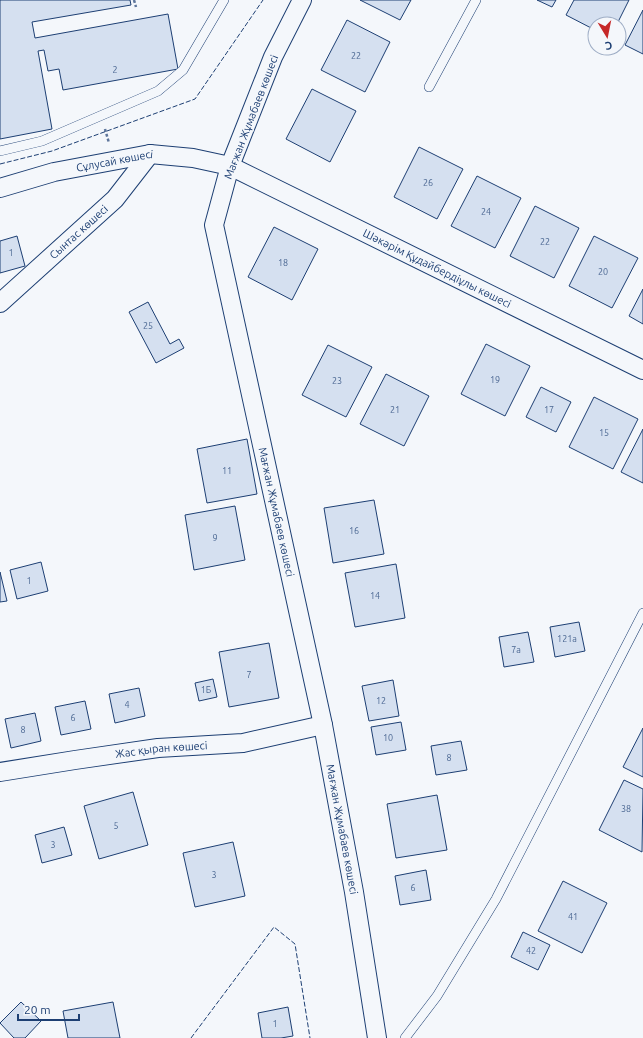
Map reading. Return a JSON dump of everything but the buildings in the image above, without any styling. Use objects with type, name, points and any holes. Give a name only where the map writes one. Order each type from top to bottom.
[{"type":"street","name":"Мағжан Жұмабаев көшесі","points":[[302,0],[273,57],[230,166],[214,225],[323,725],[354,892],[377,1038]]},
{"type":"street","name":"Сұлусай көшесі","points":[[0,188],[54,172],[150,154],[192,158],[230,166]]},
{"type":"street","name":"Сынтас көшесі","points":[[0,303],[115,199],[150,154]]},
{"type":"street","name":"Шәкәрім Құдайбердіұлы көшесі","points":[[230,166],[643,370]]},
{"type":"street","name":"Жас қыран көшесі","points":[[0,772],[158,748],[243,743],[323,725]]},
{"type":"lane","points":[[0,151],[42,142],[158,91],[183,70],[224,0]]},
{"type":"lane","points":[[428,87],[476,0]]},
{"type":"lane","points":[[405,1038],[436,996],[496,899],[643,613]]},
{"type":"path","points":[[134,0],[136,7]]},
{"type":"path","points":[[101,116],[113,161]]},
{"type":"fence","points":[[0,164],[52,151],[195,99],[263,0]]},
{"type":"fence","points":[[191,1038],[274,927],[295,944],[310,1038]]}]
